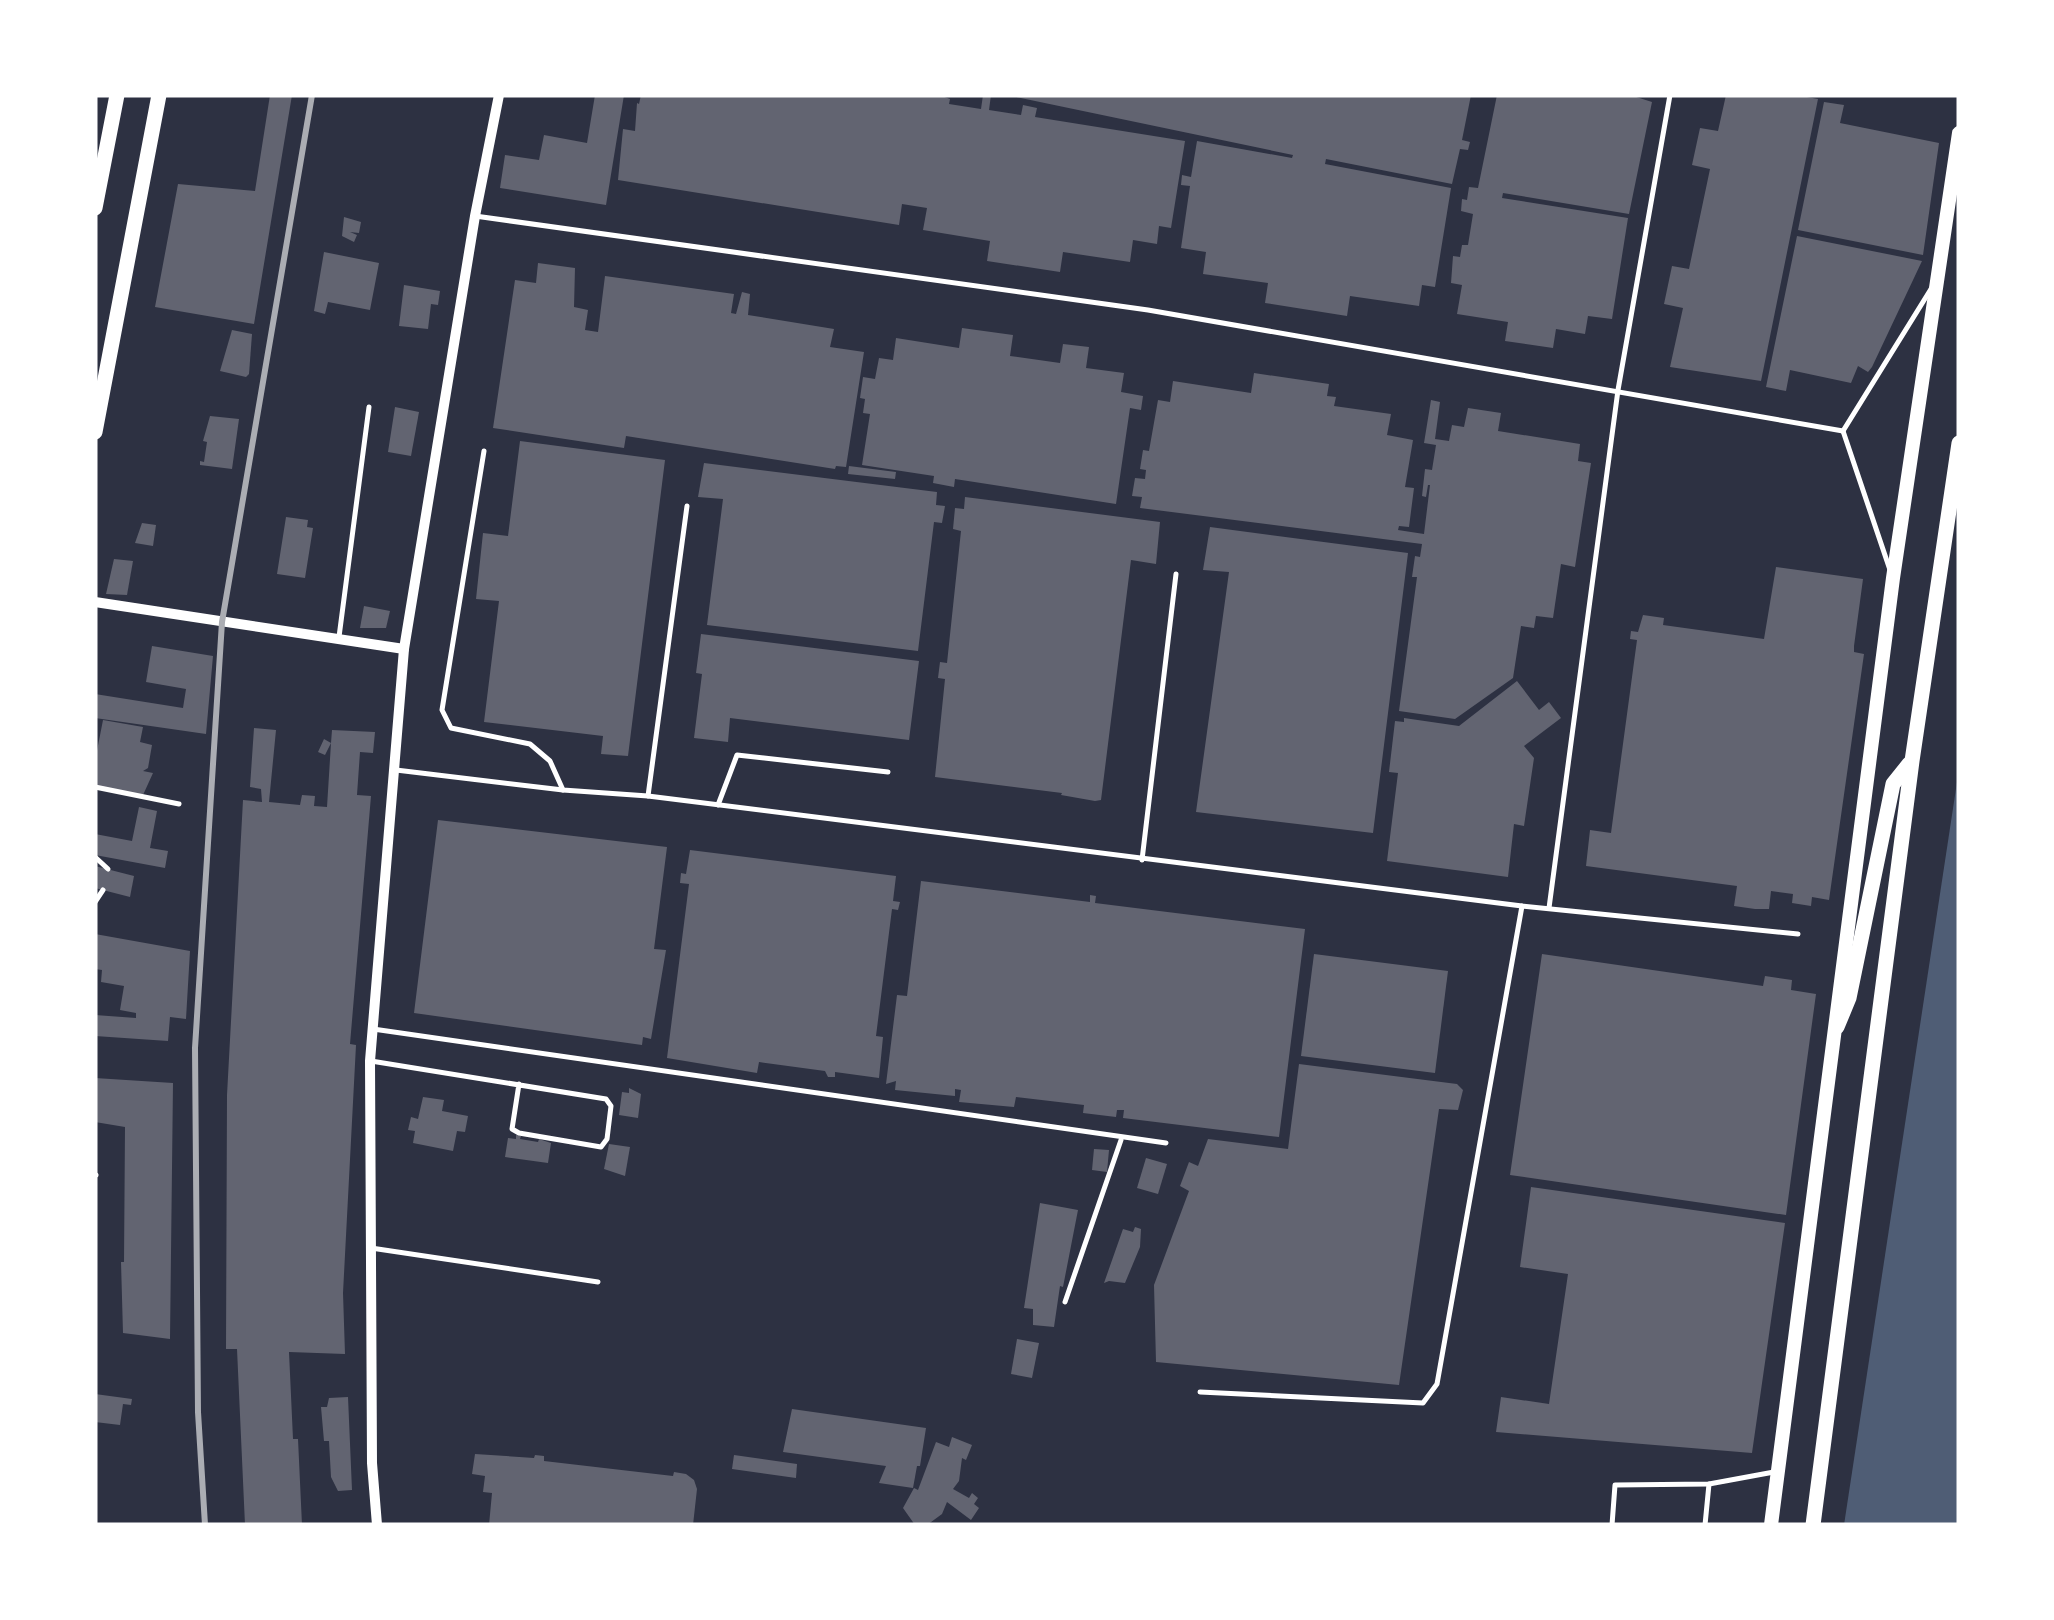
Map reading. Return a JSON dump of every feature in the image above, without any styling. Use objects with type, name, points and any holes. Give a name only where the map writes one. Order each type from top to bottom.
[{"type":"main road","points":[[95,208],[99,164],[117,95]]},
{"type":"main road","points":[[95,432],[159,95]]},
{"type":"main road","points":[[1771,1525],[1893,578],[1959,133]]},
{"type":"main road","points":[[1813,1525],[1912,760],[1959,443]]},
{"type":"main road","points":[[1837,1026],[1849,998],[1894,784],[1912,760]]},
{"type":"street","points":[[377,1525],[372,1463],[370,1061],[404,649],[475,216],[499,95]]},
{"type":"street","points":[[95,602],[404,649]]},
{"type":"lane","points":[[1548,908],[1618,390],[1670,95]]},
{"type":"lane","points":[[475,216],[1148,310],[1843,431]]},
{"type":"lane","points":[[1843,431],[1938,276]]},
{"type":"lane","points":[[338,640],[369,407]]},
{"type":"lane","points":[[1843,431],[1893,578]]},
{"type":"lane","points":[[484,451],[442,710],[452,728],[530,744],[550,761],[563,790]]},
{"type":"lane","points":[[648,796],[687,506]]},
{"type":"lane","points":[[1142,860],[1176,574]]},
{"type":"lane","points":[[718,805],[737,755],[888,772]]},
{"type":"lane","points":[[396,770],[648,796],[1522,906],[1798,934]]},
{"type":"lane","points":[[95,787],[180,804]]},
{"type":"lane","points":[[95,858],[108,869]]},
{"type":"lane","points":[[95,902],[104,890]]},
{"type":"lane","points":[[1200,1392],[1423,1403],[1437,1384],[1522,906]]},
{"type":"lane","points":[[373,1029],[1166,1143]]},
{"type":"lane","points":[[370,1061],[519,1084],[606,1099],[611,1106],[608,1138],[601,1147],[519,1133],[512,1128],[519,1084]]},
{"type":"lane","points":[[1065,1302],[1121,1138]]},
{"type":"lane","points":[[371,1248],[598,1282]]},
{"type":"lane","points":[[1612,1525],[1615,1485],[1709,1484],[1777,1472]]},
{"type":"lane","points":[[1706,1525],[1709,1484]]},
{"type":"water","points":[[1959,769],[1959,1525],[1844,1525]]},
{"type":"building","points":[[270,95],[292,95],[254,324],[155,307],[178,184],[255,191]]},
{"type":"building","points":[[595,95],[624,95],[606,205],[500,188],[505,155],[539,160],[544,135],[587,143]]},
{"type":"building","points":[[641,95],[939,95],[950,99],[949,104],[981,109],[983,95],[991,95],[989,110],[1021,115],[1023,105],[1037,108],[1035,117],[1185,141],[1171,228],[1159,226],[1157,244],[1133,240],[1130,262],[1063,252],[1060,272],[987,261],[990,241],[923,230],[927,208],[902,204],[899,225],[618,180],[623,129],[635,131]]},
{"type":"building","points":[[1007,95],[1471,95],[1462,140],[1470,142],[1468,150],[1460,149],[1452,184],[1326,159],[1325,164],[1451,188],[1435,287],[1422,285],[1419,306],[1350,296],[1347,316],[1265,303],[1268,283],[1203,274],[1206,252],[1181,248],[1190,186],[1181,185],[1182,175],[1191,177],[1197,141],[1292,158],[1293,155]]},
{"type":"building","points":[[1497,95],[1630,95],[1652,102],[1629,214],[1503,193],[1502,198],[1628,218],[1612,319],[1588,316],[1585,334],[1556,329],[1553,348],[1505,341],[1508,322],[1457,314],[1462,285],[1451,283],[1453,256],[1460,257],[1462,245],[1468,245],[1473,214],[1461,211],[1462,199],[1467,200],[1469,187],[1478,188]]},
{"type":"building","points":[[1726,95],[1796,95],[1818,99],[1761,381],[1670,367],[1683,308],[1664,304],[1672,266],[1689,269],[1710,169],[1692,165],[1700,128],[1718,131]]},
{"type":"building","points":[[1824,102],[1844,105],[1840,123],[1939,143],[1923,255],[1798,230]]},
{"type":"building","points":[[344,217],[361,222],[359,233],[350,232],[357,235],[354,242],[342,236]]},
{"type":"building","points":[[1797,236],[1922,261],[1872,367],[1868,372],[1858,366],[1851,383],[1790,370],[1786,391],[1766,387]]},
{"type":"building","points":[[324,252],[379,263],[370,310],[328,302],[325,314],[314,311]]},
{"type":"building","points":[[538,263],[575,268],[574,307],[588,310],[585,330],[598,332],[605,276],[734,294],[731,313],[736,314],[742,292],[750,294],[748,315],[834,329],[830,347],[864,352],[846,467],[835,469],[626,436],[624,448],[493,428],[515,280],[536,283]]},
{"type":"building","points":[[404,285],[440,291],[438,305],[431,304],[428,329],[399,326]]},
{"type":"building","points":[[962,328],[1013,335],[1010,356],[1060,363],[1063,344],[1089,347],[1086,368],[1124,373],[1121,392],[1143,396],[1141,410],[1130,408],[1116,504],[955,479],[954,487],[933,483],[934,476],[862,465],[870,414],[863,413],[865,399],[860,398],[863,377],[875,379],[879,358],[893,360],[896,338],[959,348]]},
{"type":"building","points":[[232,330],[252,334],[246,377],[220,371]]},
{"type":"building","points":[[1254,373],[1329,384],[1327,396],[1336,397],[1334,406],[1391,414],[1387,435],[1413,440],[1405,487],[1414,488],[1409,527],[1399,526],[1398,530],[1424,534],[1430,485],[1426,497],[1422,496],[1425,469],[1432,470],[1436,445],[1424,443],[1431,400],[1440,402],[1435,439],[1449,441],[1452,425],[1464,427],[1468,408],[1501,413],[1498,431],[1580,444],[1578,461],[1591,463],[1575,567],[1561,564],[1553,618],[1536,616],[1534,628],[1521,626],[1513,678],[1455,719],[1399,711],[1417,577],[1412,577],[1415,556],[1420,557],[1422,544],[1140,508],[1142,497],[1132,496],[1135,478],[1145,479],[1146,470],[1140,469],[1143,450],[1149,451],[1158,400],[1170,402],[1173,381],[1251,393]]},
{"type":"building","points":[[395,407],[419,412],[411,456],[388,452]]},
{"type":"building","points":[[210,416],[239,419],[232,469],[200,465],[200,461],[204,462],[207,442],[203,441]]},
{"type":"building","points":[[520,441],[665,460],[628,756],[601,754],[603,736],[484,722],[499,601],[476,599],[483,533],[508,536]]},
{"type":"building","points":[[704,463],[937,492],[936,505],[945,506],[942,523],[934,522],[918,651],[707,625],[723,499],[698,497]]},
{"type":"building","points":[[849,466],[896,472],[895,479],[848,474]]},
{"type":"building","points":[[965,497],[1160,522],[1156,564],[1131,560],[1101,800],[935,777],[945,679],[938,678],[940,662],[947,663],[961,531],[953,529],[955,508],[964,509]]},
{"type":"building","points":[[286,517],[308,520],[307,527],[313,528],[305,578],[277,574]]},
{"type":"building","points":[[142,523],[156,525],[153,546],[135,543]]},
{"type":"building","points":[[1210,527],[1408,553],[1373,833],[1196,812],[1229,572],[1203,570]]},
{"type":"building","points":[[114,559],[133,561],[127,595],[106,594]]},
{"type":"building","points":[[1776,567],[1863,579],[1854,652],[1864,654],[1829,900],[1812,897],[1811,906],[1792,903],[1793,894],[1771,891],[1769,909],[1755,909],[1734,906],[1737,886],[1586,866],[1590,830],[1611,833],[1637,640],[1630,639],[1631,631],[1638,632],[1643,615],[1664,618],[1663,625],[1764,639]]},
{"type":"building","points":[[364,606],[390,611],[386,628],[360,628]]},
{"type":"building","points":[[701,634],[919,661],[909,740],[730,718],[728,742],[694,738],[702,674],[696,673]]},
{"type":"building","points":[[152,646],[213,656],[206,734],[95,718],[95,694],[183,708],[186,689],[146,682]]},
{"type":"building","points":[[1517,681],[1539,710],[1549,702],[1561,718],[1524,746],[1534,758],[1524,826],[1514,824],[1508,877],[1387,861],[1398,773],[1389,772],[1395,721],[1404,722],[1404,718],[1459,726]]},
{"type":"building","points":[[103,720],[143,727],[140,742],[152,745],[148,768],[143,771],[153,773],[143,795],[95,786],[95,761]]},
{"type":"building","points":[[254,728],[276,730],[269,802],[300,805],[302,795],[315,796],[314,806],[327,807],[332,730],[375,732],[373,753],[360,752],[357,795],[371,796],[350,1044],[356,1045],[343,1293],[345,1354],[289,1352],[302,1525],[245,1525],[237,1349],[226,1349],[227,1095],[243,800],[262,802],[261,789],[250,787]]},
{"type":"building","points":[[324,739],[331,743],[325,755],[318,752]]},
{"type":"building","points":[[139,807],[157,811],[150,848],[168,851],[165,868],[95,855],[95,834],[132,841]]},
{"type":"building","points":[[438,820],[667,847],[654,949],[666,950],[651,1039],[643,1037],[642,1045],[414,1013]]},
{"type":"building","points":[[690,850],[896,876],[893,901],[900,902],[898,910],[892,909],[876,1036],[883,1037],[879,1078],[835,1072],[835,1077],[828,1077],[825,1071],[759,1062],[757,1073],[667,1058],[689,884],[680,883],[681,873],[686,874]]},
{"type":"building","points":[[95,866],[134,876],[130,897],[95,888]]},
{"type":"building","points":[[921,881],[1090,902],[1090,895],[1096,896],[1095,903],[1305,929],[1279,1137],[1123,1118],[1124,1110],[1117,1110],[1116,1117],[1083,1113],[1084,1105],[1016,1097],[1014,1107],[959,1102],[961,1090],[955,1089],[955,1096],[895,1090],[896,1081],[886,1084],[897,995],[907,996]]},
{"type":"building","points":[[95,934],[190,951],[186,1019],[170,1017],[168,1041],[95,1036],[95,1015],[136,1018],[136,1013],[120,1010],[124,986],[101,982],[102,970],[95,969]]},
{"type":"building","points":[[1314,954],[1448,971],[1435,1073],[1301,1056]]},
{"type":"building","points":[[1542,954],[1763,986],[1765,976],[1792,980],[1791,990],[1816,994],[1786,1215],[1510,1175]]},
{"type":"building","points":[[1299,1064],[1457,1084],[1463,1090],[1458,1110],[1439,1109],[1399,1385],[1156,1362],[1154,1285],[1189,1191],[1180,1186],[1189,1162],[1198,1166],[1208,1139],[1288,1149]]},
{"type":"building","points":[[95,1078],[173,1083],[170,1339],[123,1333],[125,1127],[95,1122]]},
{"type":"building","points":[[629,1088],[641,1094],[638,1118],[619,1115],[622,1092],[629,1093]]},
{"type":"building","points":[[423,1097],[444,1100],[442,1111],[468,1116],[465,1132],[457,1131],[453,1151],[413,1143],[415,1131],[408,1130],[411,1117],[418,1119]]},
{"type":"building","points":[[516,1135],[520,1139],[551,1143],[548,1163],[505,1157],[508,1138],[516,1139]]},
{"type":"building","points":[[609,1144],[630,1147],[625,1176],[604,1169]]},
{"type":"building","points":[[1094,1149],[1109,1150],[1107,1172],[1092,1170]]},
{"type":"building","points":[[1146,1158],[1167,1164],[1158,1194],[1137,1188]]},
{"type":"building","points":[[1531,1187],[1785,1223],[1752,1453],[1496,1432],[1501,1397],[1549,1404],[1568,1274],[1520,1267]]},
{"type":"building","points":[[1040,1203],[1078,1210],[1054,1327],[1033,1325],[1033,1309],[1024,1308]]},
{"type":"building","points":[[1135,1227],[1141,1229],[1140,1247],[1125,1283],[1104,1283],[1123,1229],[1133,1232]]},
{"type":"building","points":[[1017,1339],[1039,1343],[1032,1378],[1011,1374]]},
{"type":"building","points":[[95,1394],[132,1399],[131,1405],[123,1404],[120,1425],[95,1422]]},
{"type":"building","points":[[348,1397],[352,1490],[338,1491],[331,1477],[329,1441],[324,1441],[321,1407],[327,1407],[329,1398]]},
{"type":"building","points":[[792,1409],[926,1428],[913,1488],[879,1483],[886,1466],[783,1452]]},
{"type":"building","points":[[952,1437],[972,1445],[966,1460],[962,1458],[959,1481],[953,1489],[969,1498],[972,1493],[978,1498],[974,1504],[979,1508],[971,1520],[947,1502],[942,1514],[927,1525],[915,1525],[903,1508],[914,1488],[918,1490],[936,1442],[949,1447]]},
{"type":"building","points":[[475,1454],[534,1458],[535,1455],[544,1456],[544,1461],[673,1476],[674,1472],[686,1474],[697,1489],[693,1525],[489,1525],[492,1493],[483,1492],[485,1476],[472,1474]]},
{"type":"building","points":[[734,1455],[797,1464],[796,1478],[732,1469]]},
{"type":"railway","points":[[205,1525],[198,1412],[195,1048],[222,622],[312,95]]}]
